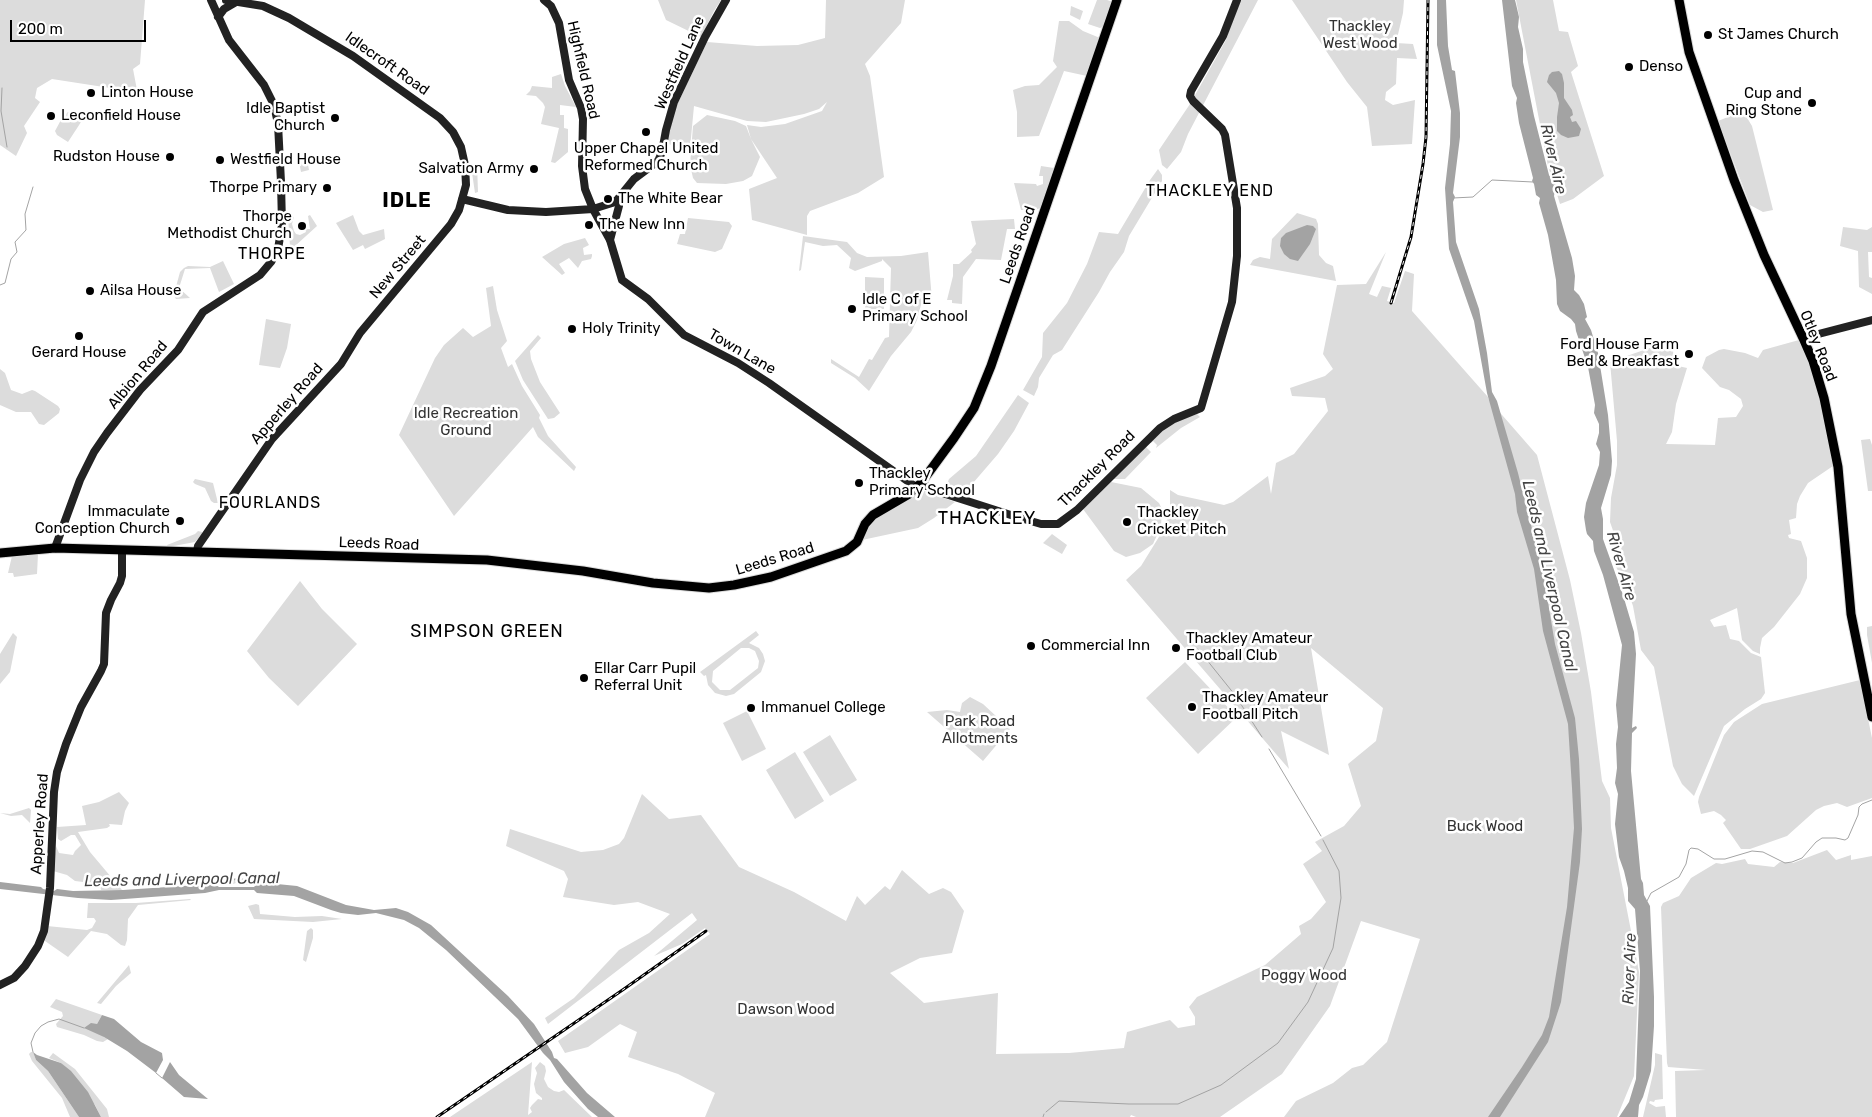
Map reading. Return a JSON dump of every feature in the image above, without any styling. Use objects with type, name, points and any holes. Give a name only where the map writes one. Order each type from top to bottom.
[{"type":"main road","name":"Leeds Road","points":[[0,553],[55,548],[494,561],[583,571],[653,583],[709,588],[771,577],[846,551],[857,542],[865,524],[873,514],[909,494],[919,485],[964,424],[982,392],[1117,0]]},
{"type":"main road","name":"Otley Road","points":[[1679,0],[1689,52],[1734,180],[1764,255],[1803,338],[1821,385],[1838,466],[1851,614],[1872,717]]},
{"type":"street","name":"Idlecroft Road","points":[[226,0],[236,2]]},
{"type":"street","name":"Highfield Road","points":[[544,0],[551,6],[559,23],[569,80],[581,108],[583,180],[593,208]]},
{"type":"street","name":"Westfield Lane","points":[[617,200],[634,179],[658,161],[662,152],[674,102],[705,37],[726,0]]},
{"type":"street","name":"Thackley Road","points":[[919,485],[1041,524],[1058,524],[1077,510],[1160,428],[1174,419],[1198,411],[1201,407],[1232,302],[1237,256],[1237,208],[1225,135],[1222,129],[1193,102],[1190,96],[1191,91],[1223,36],[1237,0]]},
{"type":"street","points":[[218,18],[224,9],[236,2]]},
{"type":"street","name":"Idlecroft Road","points":[[213,3],[247,2],[262,6],[289,18],[324,37],[440,118],[453,132],[461,147],[466,165],[466,185],[462,199]]},
{"type":"street","points":[[213,3],[218,18]]},
{"type":"street","name":"Albion Road","points":[[55,548],[80,480],[94,452],[107,433],[140,390],[178,350],[203,312],[260,275],[271,262],[278,249],[282,225],[278,124],[274,105],[264,85],[234,48],[218,18]]},
{"type":"street","points":[[462,199],[500,208],[538,212],[593,208],[617,200],[619,206],[610,240]]},
{"type":"street","name":"New Street","points":[[349,350],[360,332],[451,224],[459,210],[462,199]]},
{"type":"street","name":"Town Lane","points":[[593,208],[610,240],[622,280],[648,299],[678,330],[690,339],[738,363],[919,485]]},
{"type":"street","points":[[1803,338],[1872,320]]},
{"type":"street","name":"Apperley Road","points":[[196,551],[272,439],[341,364],[349,350]]},
{"type":"street","name":"Apperley Road","points":[[0,986],[14,978],[22,970],[38,946],[44,931],[49,892],[54,792],[60,761],[81,707],[101,671],[105,658],[106,613],[122,576],[122,550]]},
{"type":"green space","points":[[0,0],[145,0],[140,64],[133,69],[137,90],[123,90],[52,79],[37,88],[35,98],[40,102],[24,126],[27,133],[16,156],[0,145]]},
{"type":"green space","points":[[658,0],[721,0],[701,37],[666,20]]},
{"type":"green space","points":[[826,0],[905,0],[901,23],[865,64],[870,76],[884,177],[858,193],[810,211],[807,216],[807,235],[752,220],[749,189],[777,178],[751,139],[747,125],[761,127],[785,124],[822,111],[827,102],[819,109],[804,114],[766,122],[747,121],[694,106],[690,148],[667,144],[669,128],[676,107],[707,42],[757,46],[798,45],[825,38]]},
{"type":"green space","points":[[1097,0],[1113,2],[1105,26],[1100,28],[1088,24]]},
{"type":"green space","points":[[1239,0],[1258,0],[1188,134],[1181,152],[1167,169],[1162,165],[1159,150],[1190,104],[1226,40]]},
{"type":"green space","name":"Thackley West Wood","points":[[1292,0],[1404,0],[1396,43],[1413,44],[1417,59],[1397,58],[1396,84],[1386,92],[1385,100],[1393,105],[1415,100],[1412,144],[1372,146],[1367,107],[1347,82]]},
{"type":"green space","points":[[1516,0],[1553,0],[1559,31],[1568,32],[1578,66],[1571,72],[1604,176],[1573,199],[1560,204],[1548,166]]},
{"type":"green space","points":[[1071,6],[1083,11],[1080,20],[1070,15]]},
{"type":"green space","points":[[1059,21],[1069,21],[1083,31],[1100,38],[1087,76],[1064,71],[1039,136],[1017,137],[1017,112],[1013,90],[1025,86],[1039,85],[1057,67],[1053,61]]},
{"type":"green space","points":[[561,74],[576,107],[560,105],[560,115],[564,115],[564,128],[568,129],[568,152],[555,163],[551,162],[559,128],[541,124],[545,107],[543,103],[536,96],[526,95],[532,86],[552,88],[552,77]]},
{"type":"green space","points":[[1743,111],[1752,126],[1773,210],[1763,212],[1750,205],[1718,121]]},
{"type":"green space","points":[[68,112],[74,113],[83,119],[68,142],[57,135],[55,131],[62,118]]},
{"type":"green space","points":[[707,115],[735,121],[746,126],[760,157],[752,176],[743,181],[726,184],[697,183],[693,178],[690,165],[693,126]]},
{"type":"green space","points":[[306,154],[309,170],[301,172],[298,156]]},
{"type":"green space","points":[[477,164],[478,192],[475,193],[471,166]]},
{"type":"green space","points":[[1041,166],[1054,168],[1041,207],[1038,209],[1021,210],[1014,183],[1036,184],[1037,186],[1043,184],[1043,176],[1039,176]]},
{"type":"green space","points":[[1158,169],[1162,175],[1162,181],[1129,236],[1124,252],[1062,350],[1053,355],[1039,378],[1034,396],[1023,390],[1042,357],[1043,333],[1067,303],[1087,264],[1099,232],[1118,234]]},
{"type":"green space","points":[[1297,213],[1316,219],[1318,224],[1319,255],[1326,263],[1333,266],[1336,281],[1250,265],[1253,260],[1260,257],[1270,259],[1272,239]]},
{"type":"green space","points":[[310,215],[317,226],[295,246],[290,246],[288,216],[294,217],[292,224],[294,231],[300,235],[306,232],[305,229],[310,229],[308,216]]},
{"type":"green space","points":[[353,215],[359,231],[363,235],[384,229],[385,239],[365,249],[363,245],[353,250],[336,223]]},
{"type":"green space","points":[[688,218],[729,222],[732,226],[722,249],[715,252],[677,244],[680,234],[685,234]]},
{"type":"green space","points":[[1014,219],[1015,229],[1007,229],[1001,260],[976,259],[963,277],[962,304],[952,303],[952,300],[947,300],[953,276],[953,264],[959,264],[972,252],[971,250],[976,244],[971,221]]},
{"type":"green space","points":[[1843,227],[1867,230],[1872,227],[1872,252],[1868,252],[1869,277],[1872,278],[1872,294],[1859,287],[1858,251],[1840,246]]},
{"type":"green space","points":[[803,236],[847,242],[857,253],[867,257],[901,256],[928,252],[932,300],[922,301],[917,320],[911,332],[891,356],[869,391],[855,378],[831,363],[831,359],[859,377],[869,359],[872,360],[885,338],[889,337],[891,268],[882,259],[882,261],[855,271],[849,268],[851,258],[837,245],[823,246],[805,242],[801,270],[799,271]]},
{"type":"green space","points":[[585,238],[589,245],[583,248],[584,255],[592,254],[592,256],[591,259],[582,261],[578,268],[569,258],[559,264],[565,273],[562,275],[542,257],[564,244]]},
{"type":"green space","points":[[1386,252],[1369,294],[1377,297],[1382,286],[1391,288],[1387,301],[1394,303],[1405,271],[1414,274],[1412,311],[1537,455],[1570,580],[1581,633],[1591,692],[1602,781],[1610,798],[1611,828],[1639,972],[1634,1076],[1617,1117],[1284,1117],[1296,1101],[1333,1083],[1352,1068],[1363,1065],[1387,1042],[1420,939],[1361,921],[1330,1006],[1282,1074],[1220,1117],[1136,1117],[1131,1115],[1130,1117],[705,1117],[715,1093],[678,1074],[628,1057],[637,1032],[620,1024],[588,1047],[565,1053],[558,1041],[710,934],[705,928],[682,944],[654,956],[697,920],[692,913],[548,1024],[545,1018],[574,998],[619,950],[649,933],[670,914],[638,902],[614,905],[563,897],[568,879],[564,871],[506,846],[510,829],[581,852],[603,850],[619,844],[624,838],[642,794],[669,819],[701,815],[739,867],[794,892],[846,921],[857,896],[865,905],[885,886],[890,890],[902,870],[929,894],[943,888],[951,892],[964,911],[952,953],[920,958],[890,973],[924,1003],[998,993],[996,1054],[1069,1053],[1124,1048],[1127,1032],[1170,1020],[1178,1028],[1195,1025],[1195,1017],[1189,1007],[1197,997],[1265,965],[1301,934],[1299,926],[1311,919],[1326,902],[1303,864],[1322,851],[1315,842],[1344,826],[1361,806],[1348,764],[1376,741],[1383,708],[1311,648],[1329,755],[1281,731],[1289,769],[1126,580],[1141,566],[1162,532],[1170,512],[1170,490],[1178,495],[1224,505],[1233,502],[1268,476],[1271,494],[1276,463],[1294,454],[1328,411],[1325,398],[1292,396],[1290,388],[1325,376],[1333,369],[1323,354],[1337,285],[1366,284]]},
{"type":"green space","points":[[223,261],[234,284],[219,292],[210,268],[185,269],[179,288],[190,298],[176,299],[174,296],[177,283],[180,272],[184,268],[188,266],[210,267]]},
{"type":"green space","points":[[865,277],[884,278],[884,309],[865,309]]},
{"type":"green space","name":"Idle Recreation Ground","points":[[493,286],[497,310],[507,341],[501,348],[508,367],[512,364],[522,386],[540,415],[539,418],[548,436],[576,467],[574,471],[538,437],[533,427],[454,516],[399,435],[435,358],[444,345],[463,328],[473,337],[491,326],[486,288]]},
{"type":"green space","points":[[266,319],[291,324],[287,348],[280,368],[259,365]]},
{"type":"green space","points":[[538,335],[541,338],[530,351],[531,359],[540,382],[560,413],[554,418],[548,419],[523,380],[515,361]]},
{"type":"green space","points":[[1672,340],[1674,361],[1678,366],[1687,368],[1676,404],[1672,432],[1666,444],[1715,445],[1718,418],[1736,417],[1743,406],[1741,399],[1729,390],[1720,387],[1702,368],[1706,357],[1724,349],[1745,353],[1758,358],[1763,350],[1799,340],[1813,375],[1829,439],[1833,466],[1808,483],[1797,504],[1796,518],[1789,520],[1791,534],[1788,535],[1789,538],[1801,541],[1807,558],[1807,578],[1800,594],[1774,627],[1762,638],[1760,654],[1753,651],[1742,640],[1737,608],[1710,620],[1714,627],[1726,625],[1730,639],[1739,641],[1751,653],[1761,657],[1765,693],[1761,699],[1724,726],[1694,796],[1682,784],[1673,766],[1654,667],[1641,650],[1633,606],[1626,586],[1615,565],[1623,559],[1610,522],[1611,498],[1617,465],[1617,441],[1610,362]]},
{"type":"green space","points":[[0,369],[5,373],[11,390],[22,394],[32,390],[35,391],[58,406],[60,409],[59,413],[44,425],[39,424],[31,412],[16,412],[0,405]]},
{"type":"green space","points":[[1018,395],[1029,403],[1014,431],[998,454],[961,497],[944,492],[949,479],[976,456]]},
{"type":"green space","points":[[1197,414],[1200,417],[1181,428],[1156,448],[1157,445],[1153,441],[1151,443],[1150,441],[1173,422]]},
{"type":"green space","points":[[1870,439],[1872,445],[1872,491],[1868,491],[1861,440]]},
{"type":"green space","points":[[1146,447],[1151,452],[1125,479],[1113,479]]},
{"type":"green space","points":[[195,479],[213,483],[218,503],[211,501],[205,488],[193,482]]},
{"type":"green space","name":"Thackley Cricket Pitch","points":[[1111,482],[1141,488],[1159,503],[1162,509],[1161,526],[1153,544],[1140,553],[1126,557],[1114,551],[1083,509]]},
{"type":"green space","points":[[922,490],[955,502],[918,528],[862,540],[873,520]]},
{"type":"green space","points":[[198,531],[202,532],[202,534],[195,542],[168,547],[167,545],[195,534]]},
{"type":"green space","points":[[1052,534],[1067,545],[1062,554],[1043,543]]},
{"type":"green space","points":[[38,554],[37,574],[14,577],[13,573],[8,573],[12,556]]},
{"type":"green space","points":[[300,581],[322,609],[357,644],[298,706],[269,678],[247,651]]},
{"type":"green space","points":[[1872,626],[1872,663],[1867,627]]},
{"type":"green space","points":[[756,631],[759,635],[749,643],[759,648],[763,654],[765,661],[761,672],[734,694],[726,696],[715,693],[708,685],[706,675],[704,676],[700,672]],"holes":[[[741,648],[749,648],[755,651],[759,661],[758,668],[730,690],[720,690],[712,682],[713,671]]]},
{"type":"green space","points":[[13,633],[17,637],[10,672],[0,684],[0,654]]},
{"type":"green space","name":"Thackley Amateur Football Pitch","points":[[1185,662],[1237,717],[1198,754],[1146,698]]},
{"type":"green space","points":[[1860,680],[1872,738],[1872,798],[1847,807],[1837,803],[1824,806],[1816,810],[1787,836],[1750,849],[1741,849],[1723,823],[1726,820],[1721,815],[1714,811],[1701,814],[1698,802],[1699,797],[1724,735],[1734,722],[1762,704]]},
{"type":"green space","name":"Park Road Allotments","points":[[970,697],[983,704],[1010,729],[983,761],[927,712],[947,710],[960,712],[962,703]]},
{"type":"green space","points":[[747,711],[766,749],[742,761],[723,723]]},
{"type":"green space","points":[[830,735],[857,780],[830,796],[803,752]]},
{"type":"green space","points":[[795,752],[824,801],[795,819],[766,770]]},
{"type":"green space","points":[[119,792],[129,803],[122,825],[109,824],[110,826],[107,828],[78,832],[90,852],[122,890],[101,890],[100,884],[75,881],[67,875],[53,871],[56,846],[59,853],[73,855],[81,845],[75,835],[71,835],[61,841],[58,839],[57,827],[86,825],[82,806],[99,802]]},
{"type":"green space","points":[[29,808],[31,810],[30,823],[22,815],[11,816],[0,813],[10,814]]},
{"type":"green space","points":[[1827,850],[1836,860],[1851,855],[1851,860],[1872,856],[1872,1117],[1676,1117],[1675,1071],[1706,1070],[1668,1067],[1661,907],[1663,903],[1679,896],[1691,878],[1716,863],[1722,864],[1745,859],[1748,864],[1774,867],[1780,862],[1793,863]]},
{"type":"green space","points":[[225,880],[252,881],[255,884],[241,885],[236,883],[230,885],[220,883]]},
{"type":"green space","points":[[190,899],[138,905],[128,919],[125,946],[107,934],[91,931],[68,957],[45,941],[47,926],[87,930],[92,928],[96,921],[94,918],[87,918],[88,903],[136,903]]},
{"type":"green space","points":[[259,905],[260,914],[295,917],[322,916],[342,919],[313,922],[254,919],[248,906]]},
{"type":"green space","points":[[311,928],[313,930],[313,938],[306,962],[303,960],[307,931]]},
{"type":"green space","points":[[129,965],[131,973],[116,986],[101,1004],[97,1003]]},
{"type":"green space","points":[[56,999],[102,1015],[97,1024],[104,1037],[108,1039],[103,1042],[97,1041],[57,1027],[56,1024],[63,1016],[62,1012],[50,1007]]},
{"type":"green space","points":[[33,1052],[36,1060],[48,1071],[79,1117],[70,1117],[62,1098],[32,1061],[29,1054]]},
{"type":"green space","points":[[53,1053],[75,1069],[107,1109],[109,1117],[101,1117],[95,1105],[61,1063],[49,1058]]},
{"type":"green space","points":[[1655,1053],[1662,1055],[1663,1099],[1655,1100],[1654,1102],[1650,1101],[1649,1103],[1656,1107],[1665,1106],[1666,1117],[1643,1117],[1655,1065]]},
{"type":"green space","points":[[532,1062],[528,1115],[532,1112],[530,1108],[532,1105],[538,1099],[542,1100],[536,1093],[534,1084],[537,1073],[535,1068],[540,1062],[545,1066],[544,1079],[548,1087],[559,1092],[564,1090],[592,1117],[450,1117]]},
{"type":"shaded area","points":[[1437,0],[1446,0],[1448,46],[1452,70],[1455,71],[1460,113],[1460,137],[1453,193],[1455,197],[1453,202],[1456,242],[1479,309],[1492,392],[1497,401],[1518,473],[1543,573],[1555,644],[1575,718],[1579,759],[1582,829],[1580,862],[1561,1002],[1548,1042],[1500,1117],[1488,1117],[1542,1035],[1549,1017],[1567,907],[1574,828],[1572,788],[1568,724],[1543,631],[1534,569],[1517,512],[1515,494],[1487,393],[1474,321],[1449,249],[1445,188],[1450,144],[1451,111],[1437,45]]},
{"type":"shaded area","name":"River Aire","points":[[1502,0],[1515,0],[1519,17],[1518,27],[1523,49],[1523,62],[1534,116],[1549,175],[1556,184],[1554,196],[1572,258],[1575,276],[1574,290],[1584,304],[1587,317],[1585,319],[1591,330],[1598,353],[1608,415],[1612,461],[1611,475],[1601,508],[1603,539],[1634,632],[1636,654],[1632,728],[1636,726],[1637,728],[1632,733],[1631,771],[1641,879],[1644,895],[1650,906],[1654,997],[1651,1071],[1639,1105],[1638,1117],[1619,1117],[1629,1102],[1636,1079],[1640,971],[1635,909],[1628,901],[1628,888],[1619,857],[1615,824],[1618,794],[1615,783],[1618,727],[1616,705],[1622,645],[1603,575],[1594,551],[1593,541],[1587,534],[1584,517],[1586,503],[1599,465],[1600,452],[1596,444],[1599,424],[1594,413],[1595,405],[1588,367],[1575,324],[1560,311],[1557,304],[1556,280],[1548,235],[1539,203],[1540,198],[1536,195],[1532,181],[1533,178],[1519,123],[1517,98],[1512,86]]},
{"type":"shaded area","points":[[1559,71],[1562,74],[1564,83],[1564,98],[1572,110],[1573,115],[1570,117],[1572,122],[1576,121],[1581,129],[1579,136],[1568,138],[1557,131],[1559,103],[1556,93],[1547,82],[1552,72]]},
{"type":"shaded area","points":[[1307,225],[1313,226],[1316,229],[1310,244],[1298,261],[1290,259],[1284,254],[1280,246],[1281,238],[1286,233]]},
{"type":"shaded area","points":[[221,878],[256,879],[267,883],[297,886],[346,905],[374,910],[396,908],[408,912],[431,925],[508,996],[534,1024],[554,1058],[587,1093],[615,1117],[598,1117],[588,1109],[564,1082],[550,1060],[518,1019],[446,950],[419,928],[404,920],[376,913],[358,915],[341,913],[294,896],[257,893],[254,890],[219,890],[205,893],[111,900],[0,889],[0,882],[41,887],[54,891],[57,889],[73,891],[123,890],[212,884]],"holes":[[[225,880],[252,881],[256,885],[254,887],[219,887],[216,885]]]},
{"type":"shaded area","points":[[102,1015],[114,1019],[141,1042],[162,1053],[163,1060],[156,1073],[127,1051],[84,1028],[91,1023],[97,1024]]},
{"type":"shaded area","points":[[33,1052],[61,1063],[71,1071],[88,1092],[101,1117],[79,1117],[48,1071],[36,1060]]},
{"type":"shaded area","points":[[170,1062],[179,1075],[208,1099],[184,1097],[162,1078]]},
{"type":"waterway","points":[[2,88],[1,111],[7,147]]},
{"type":"waterway","points":[[1453,198],[1473,197],[1492,180],[1533,182]]},
{"type":"waterway","points":[[0,285],[5,283],[11,259],[17,252],[15,242],[26,230],[25,214],[33,187]]},
{"type":"waterway","points":[[1198,649],[1235,695],[1262,737]]},
{"type":"waterway","points":[[1269,749],[1321,836]]},
{"type":"waterway","points":[[1647,901],[1651,893],[1679,877],[1691,848],[1698,849],[1714,859],[1725,859],[1752,851],[1763,852],[1785,863],[1792,862],[1802,858],[1822,838],[1845,840],[1848,838],[1858,815],[1859,807],[1872,800]]},
{"type":"waterway","points":[[1046,1112],[1059,1101],[1178,1104],[1221,1085],[1278,1043],[1308,1002],[1333,948],[1341,898],[1339,871],[1323,840]]},
{"type":"waterway","points":[[33,1052],[31,1043],[35,1033],[48,1022],[59,1019],[84,1028]]},
{"type":"waterway","points":[[156,1073],[162,1078]]},
{"type":"railway","points":[[1391,303],[1411,237],[1423,164],[1426,137],[1428,0]]},
{"type":"railway","points":[[437,1117],[706,931]]},
{"type":"place","name":"St James Church","points":[[1708,35]]},
{"type":"place","name":"Denso","points":[[1629,67]]},
{"type":"place","name":"Linton House","points":[[91,93]]},
{"type":"place","name":"Cup and Ring Stone","points":[[1812,103]]},
{"type":"place","name":"Leconfield House","points":[[51,116]]},
{"type":"place","name":"Idle Baptist Church","points":[[335,118]]},
{"type":"place","name":"Upper Chapel United Reformed Church","points":[[646,132]]},
{"type":"place","name":"Rudston House","points":[[170,157]]},
{"type":"place","name":"Westfield House","points":[[220,160]]},
{"type":"place","name":"Salvation Army","points":[[534,169]]},
{"type":"place","name":"Thorpe Primary","points":[[327,188]]},
{"type":"place","name":"The White Bear","points":[[608,199]]},
{"type":"place","name":"The New Inn","points":[[589,225]]},
{"type":"place","name":"Thorpe Methodist Church","points":[[302,226]]},
{"type":"place","name":"Ailsa House","points":[[90,291]]},
{"type":"place","name":"Idle C of E Primary School","points":[[852,309]]},
{"type":"place","name":"Holy Trinity","points":[[572,329]]},
{"type":"place","name":"Gerard House","points":[[79,336]]},
{"type":"place","name":"Ford House Farm Bed & Breakfast","points":[[1689,354]]},
{"type":"place","name":"Thackley Primary School","points":[[859,483]]},
{"type":"place","name":"Immaculate Conception Church","points":[[180,521]]},
{"type":"place","name":"Thackley Cricket Pitch","points":[[1127,522]]},
{"type":"place","name":"Commercial Inn","points":[[1031,646]]},
{"type":"place","name":"Thackley Amateur Football Club","points":[[1176,648]]},
{"type":"place","name":"Ellar Carr Pupil Referral Unit","points":[[584,678]]},
{"type":"place","name":"Thackley Amateur Football Pitch","points":[[1192,707]]},
{"type":"place","name":"Immanuel College","points":[[751,708]]},
{"type":"district","name":"THACKLEY END","points":[[1210,191]]},
{"type":"district","name":"IDLE","points":[[407,201]]},
{"type":"district","name":"THORPE","points":[[272,254]]},
{"type":"district","name":"FOURLANDS","points":[[270,503]]},
{"type":"district","name":"THACKLEY","points":[[987,519]]},
{"type":"district","name":"SIMPSON GREEN","points":[[487,632]]},
{"type":"water label","name":"Leeds and Liverpool Canal","points":[[1549,576]]},
{"type":"water label","name":"Leeds and Liverpool Canal","points":[[182,880]]},
{"type":"park label","name":"Buck Wood","points":[[1485,827]]},
{"type":"park label","name":"Poggy Wood","points":[[1304,976]]},
{"type":"park label","name":"Dawson Wood","points":[[786,1010]]}]
